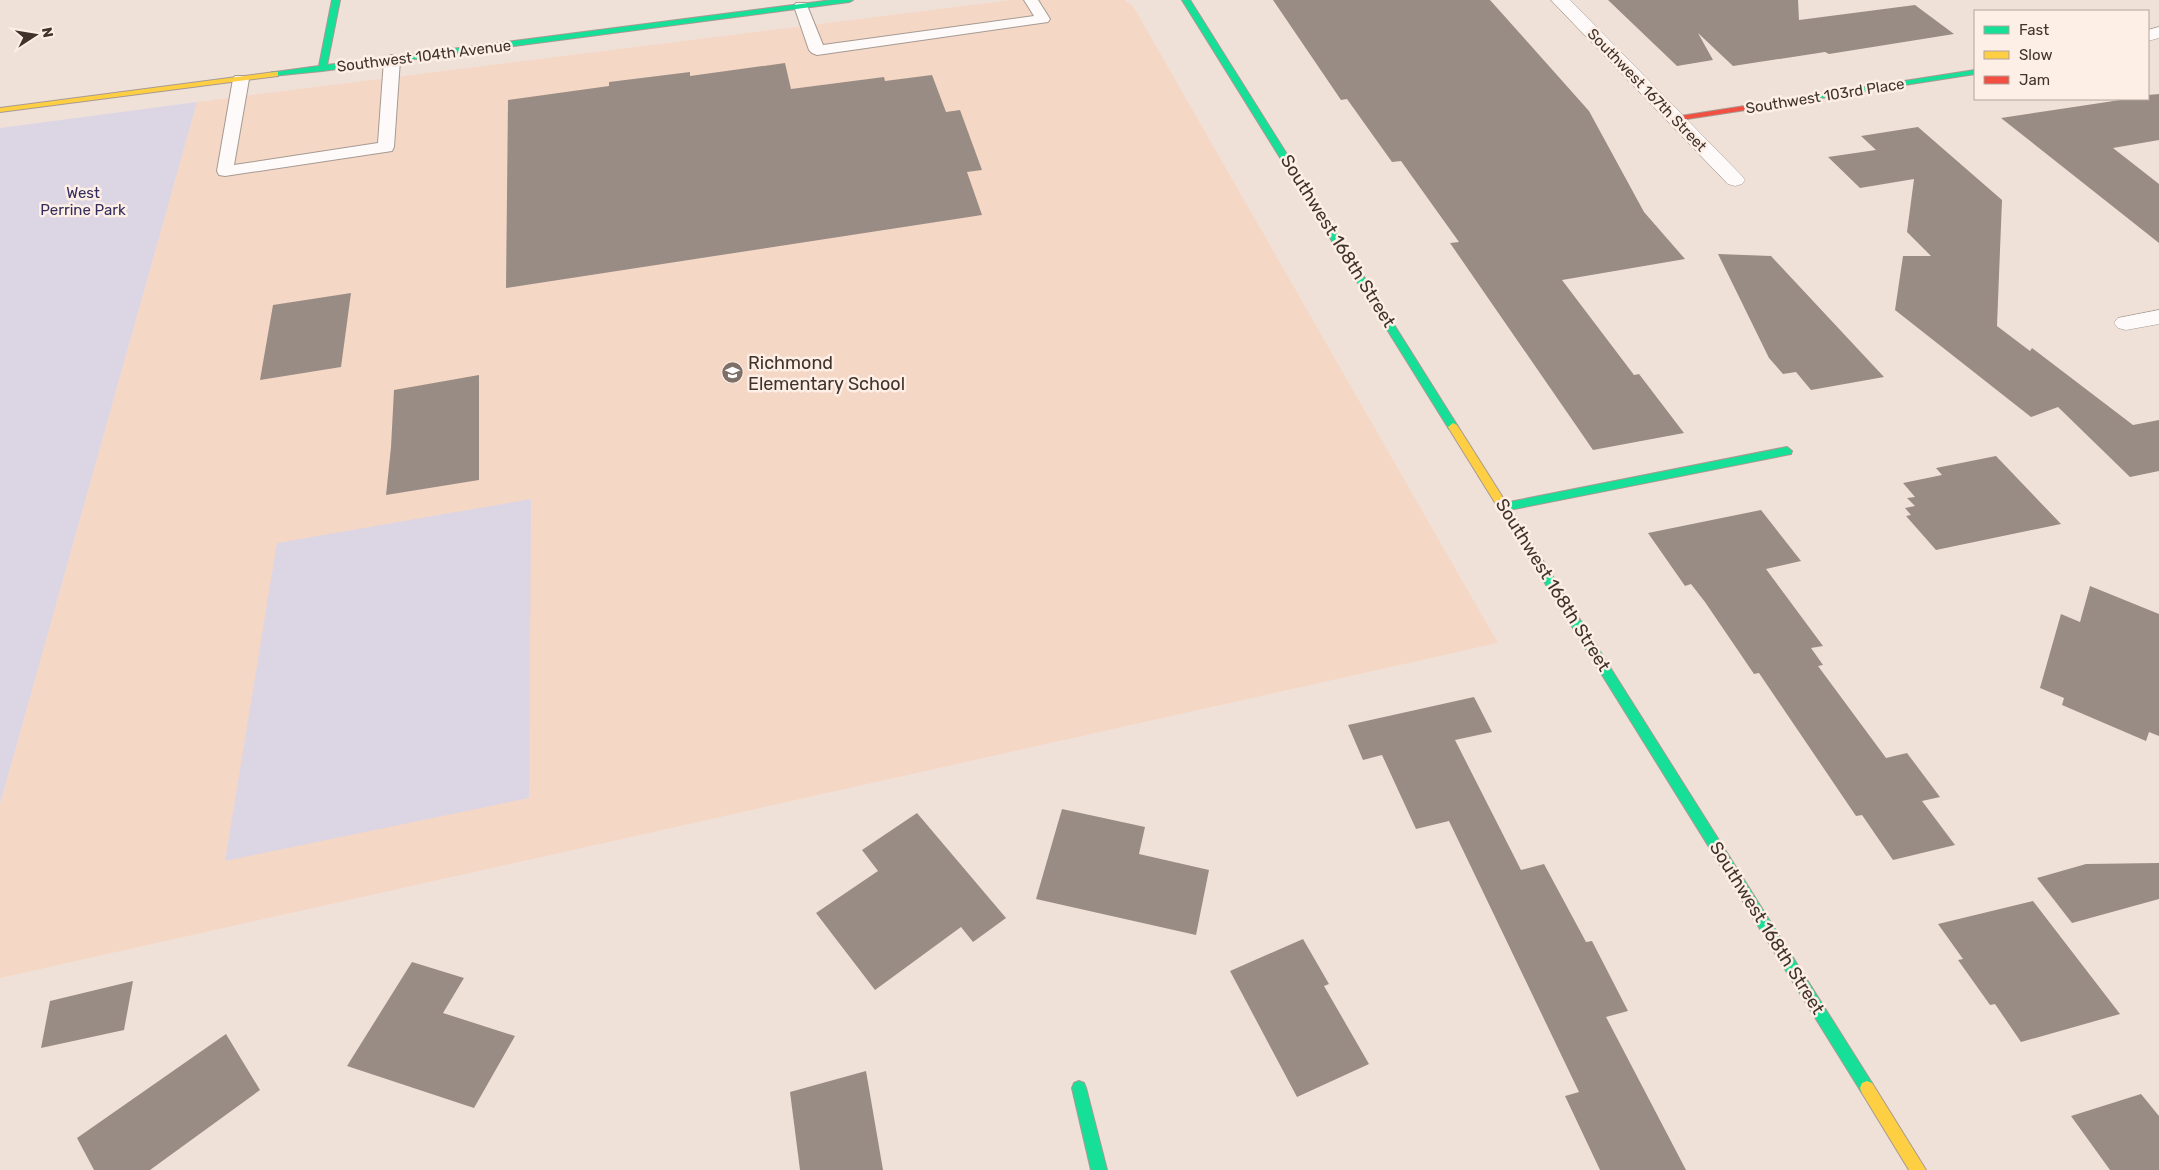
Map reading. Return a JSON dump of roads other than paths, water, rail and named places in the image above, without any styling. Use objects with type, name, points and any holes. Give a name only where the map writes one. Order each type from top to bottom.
[{"type":"street","points":[[322,69],[336,0]]},
{"type":"street","name":"Southwest 104th Avenue","points":[[0,110],[849,0]]},
{"type":"street","name":"Southwest 168th Street","points":[[1186,0],[1918,1170]]},
{"type":"street","name":"Southwest 167th Street","points":[[1560,0],[1735,180]]},
{"type":"street","name":"Southwest 103rd Place","points":[[1674,119],[1974,72]]},
{"type":"street","points":[[2126,323],[2159,317]]},
{"type":"street","points":[[1504,507],[1787,450]]},
{"type":"street","points":[[1079,1088],[1099,1170]]},
{"type":"lane","points":[[801,6],[817,50],[1043,19],[1032,0]]},
{"type":"lane","points":[[241,80],[225,171],[386,147],[392,60]]},
{"type":"place","name":"Richmond Elementary School","points":[[732,373]]},
{"type":"park label","name":"West Perrine Park","points":[[83,202]]}]
